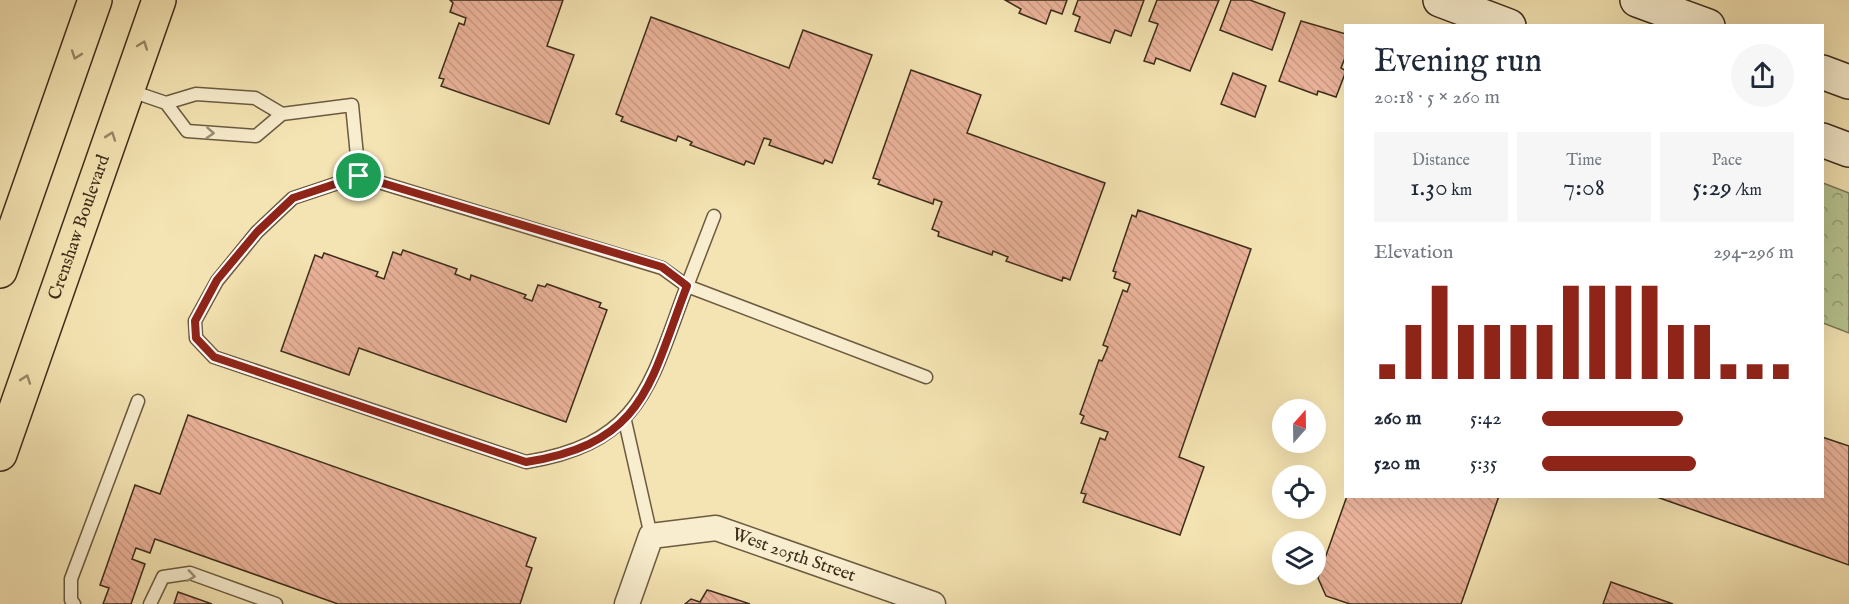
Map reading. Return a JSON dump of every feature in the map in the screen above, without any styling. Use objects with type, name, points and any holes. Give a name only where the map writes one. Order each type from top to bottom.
[{"type":"main road","points":[[0,271],[95,0]]},
{"type":"main road","name":"Crenshaw Boulevard","points":[[0,454],[159,0]]},
{"type":"main road","points":[[1440,0],[1504,24]]},
{"type":"main road","points":[[1637,0],[1703,24]]},
{"type":"main road","points":[[1824,73],[1849,82]]},
{"type":"main road","points":[[1824,141],[1849,150]]},
{"type":"street","name":"West 205th Street","points":[[651,536],[716,528],[926,603]]},
{"type":"street","points":[[627,604],[651,536]]},
{"type":"lane","points":[[127,90],[166,103],[187,131],[256,136],[282,114],[352,105],[359,176]]},
{"type":"lane","points":[[166,103],[196,94],[255,99],[282,114]]},
{"type":"lane","points":[[714,216],[687,286],[649,387],[625,421],[590,445],[561,457],[526,462],[214,357],[196,338],[195,321],[217,280],[257,232],[293,198],[359,176],[662,267],[687,286],[926,377]]},
{"type":"lane","points":[[74,604],[71,600],[71,579],[138,401]]},
{"type":"lane","points":[[625,421],[651,536]]},
{"type":"lane","points":[[150,604],[163,577],[190,573],[276,604]]},
{"type":"green space","points":[[1824,183],[1849,193],[1849,333],[1824,323]]},
{"type":"building","points":[[450,0],[563,0],[547,46],[574,55],[549,124],[441,86],[444,79],[439,78],[459,23],[464,25],[466,18],[450,12],[453,3]]},
{"type":"building","points":[[1005,0],[1067,0],[1062,14],[1051,10],[1046,24],[1019,13],[1021,9]]},
{"type":"building","points":[[1078,0],[1144,0],[1131,36],[1115,30],[1110,43],[1075,31],[1080,17],[1073,14]]},
{"type":"building","points":[[1157,0],[1219,0],[1190,71],[1156,58],[1154,64],[1144,61],[1158,24],[1149,21]]},
{"type":"building","points":[[1231,0],[1250,0],[1285,13],[1272,50],[1220,30]]},
{"type":"building","points":[[651,17],[789,68],[803,30],[872,55],[832,163],[825,160],[823,164],[769,145],[771,140],[764,138],[754,164],[746,161],[744,165],[690,145],[692,142],[678,136],[676,141],[621,121],[623,117],[616,114]]},
{"type":"building","points":[[1301,21],[1344,33],[1344,60],[1341,68],[1344,70],[1344,76],[1336,97],[1318,91],[1317,95],[1279,81]]},
{"type":"building","points":[[911,70],[981,95],[967,133],[1105,183],[1070,280],[1063,277],[1062,281],[1006,261],[1008,257],[993,251],[992,255],[938,236],[939,232],[932,229],[942,202],[934,199],[933,204],[878,184],[880,180],[873,178]]},
{"type":"building","points":[[1233,73],[1266,86],[1255,117],[1221,104]]},
{"type":"building","points":[[1138,210],[1251,249],[1179,457],[1204,467],[1180,535],[1083,502],[1086,494],[1081,493],[1100,438],[1105,440],[1108,432],[1081,423],[1084,416],[1080,414],[1099,360],[1102,361],[1108,347],[1103,345],[1123,290],[1127,292],[1130,284],[1114,278],[1116,272],[1113,271],[1132,215],[1136,217]]},
{"type":"building","points":[[403,250],[457,269],[455,274],[470,280],[471,275],[526,295],[524,298],[532,301],[538,285],[545,287],[547,284],[601,303],[599,307],[607,310],[566,422],[359,348],[349,375],[281,351],[315,255],[322,258],[324,253],[378,272],[376,276],[384,279],[393,252],[401,255]]},
{"type":"building","points":[[188,415],[536,538],[526,566],[532,568],[520,604],[338,604],[155,539],[150,553],[136,548],[132,559],[145,564],[131,604],[103,604],[109,588],[100,585],[135,485],[160,494]]},
{"type":"building","points":[[1824,438],[1849,446],[1849,565],[1660,498],[1824,498]]},
{"type":"building","points":[[1346,498],[1498,498],[1461,604],[1350,604],[1326,596],[1321,585],[1326,585],[1326,555]]},
{"type":"building","points":[[1611,582],[1673,604],[1603,604]]},
{"type":"building","points":[[707,590],[750,604],[685,604],[691,599],[700,602]]},
{"type":"building","points":[[178,592],[212,604],[174,604]]},
{"type":"route","points":[[359,176],[662,267],[687,286],[649,387],[625,421],[590,445],[561,457],[526,462],[214,357],[196,338],[195,321],[217,280],[257,232],[293,198],[359,176]]}]
